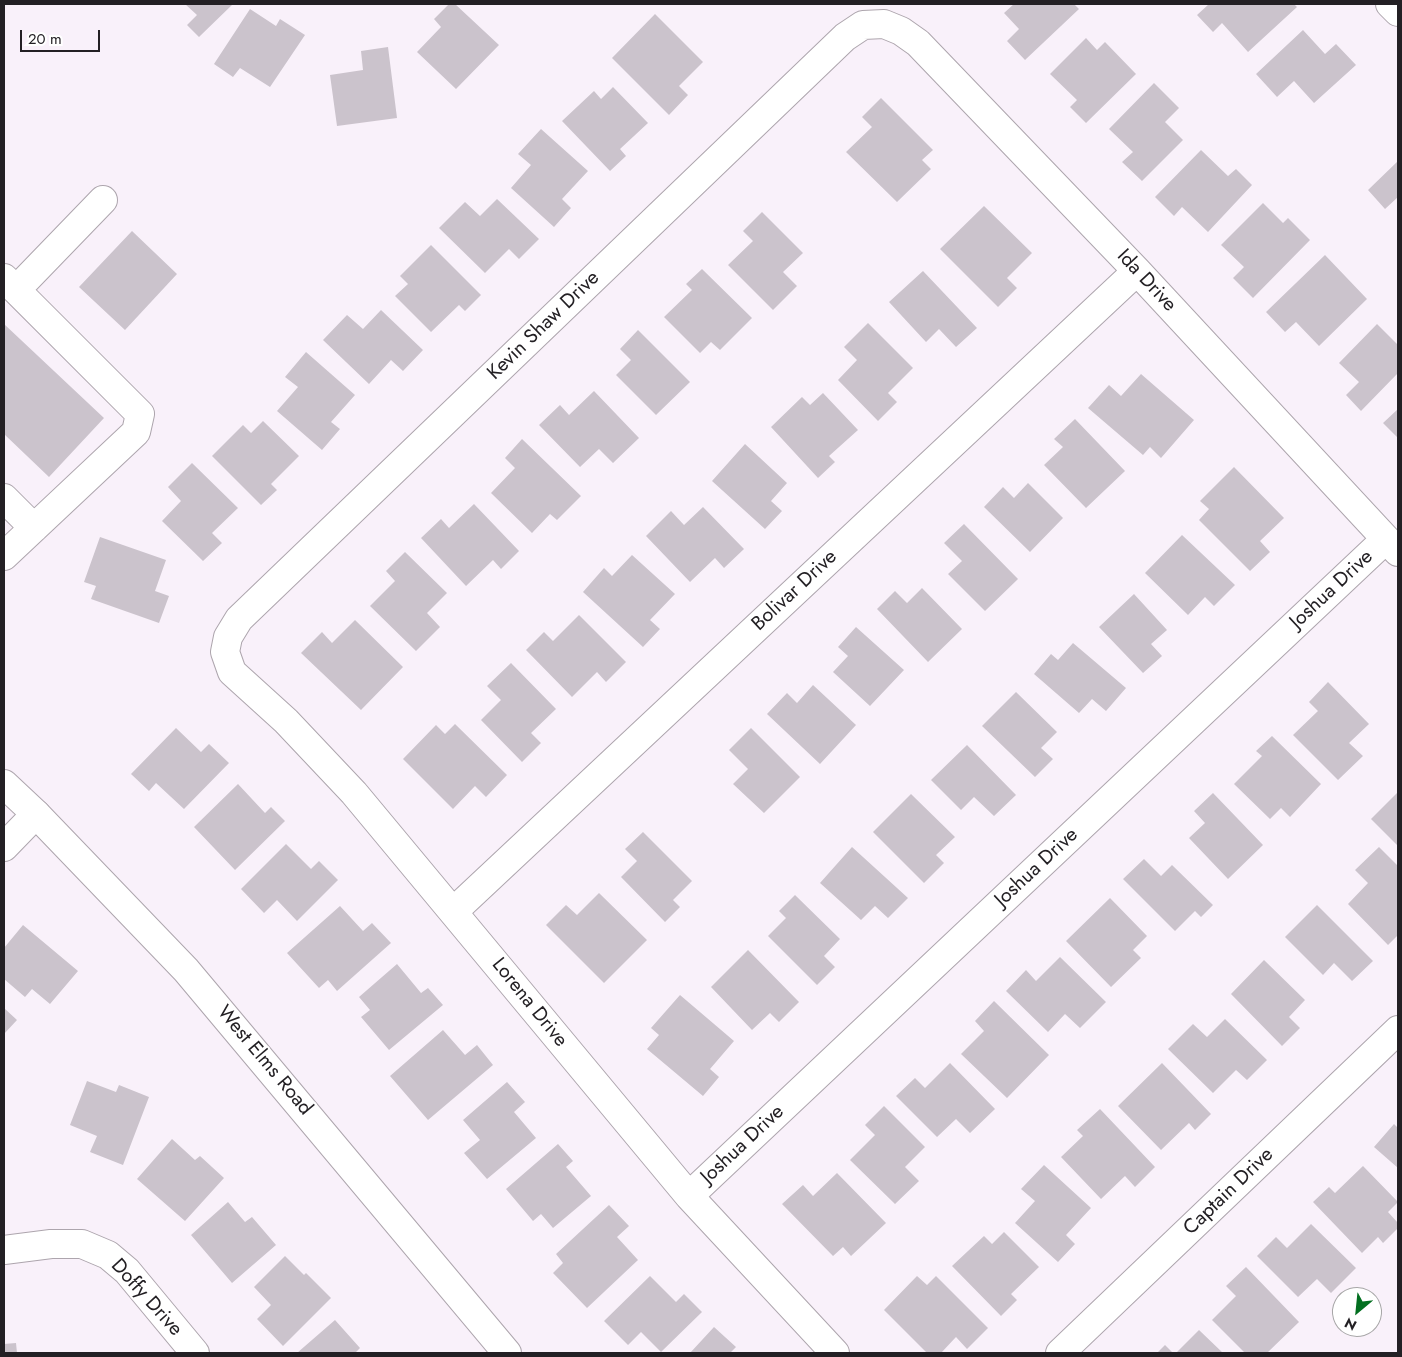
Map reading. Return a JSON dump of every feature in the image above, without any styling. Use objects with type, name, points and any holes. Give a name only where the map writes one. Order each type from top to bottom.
[{"type":"street","name":"Ida Drive","points":[[884,24],[901,31],[918,43],[1136,270],[1392,546]]},
{"type":"street","name":"Kevin Shaw Drive","points":[[225,652],[228,637],[240,619],[831,50],[845,37],[863,25],[884,24]]},
{"type":"street","points":[[4,556],[136,432],[140,414],[10,284],[103,200]]},
{"type":"street","name":"Bolivar Drive","points":[[454,911],[1136,270]]},
{"type":"street","points":[[4,498],[34,528]]},
{"type":"street","name":"Joshua Drive","points":[[689,1196],[1392,546]]},
{"type":"street","name":"Lorena Drive","points":[[225,652],[232,672],[286,721],[354,793],[689,1196],[835,1353]]},
{"type":"street","name":"West Elms Road","points":[[4,784],[36,814],[192,977],[507,1353]]},
{"type":"street","points":[[4,848],[36,814]]},
{"type":"street","name":"Captain Drive","points":[[1060,1353],[1398,1030]]},
{"type":"street","name":"Doffy Drive","points":[[4,1250],[51,1244],[82,1244],[108,1255],[127,1271],[195,1353]]},
{"type":"building","points":[[185,4],[233,4],[199,37],[187,25],[197,15]]},
{"type":"building","points":[[449,4],[455,4],[499,45],[456,89],[417,52],[441,27],[434,19]]},
{"type":"building","points":[[1014,4],[1074,4],[1079,9],[1025,60],[1007,41],[1019,29],[1004,13]]},
{"type":"building","points":[[1209,4],[1294,4],[1297,7],[1248,52],[1222,23],[1213,32],[1197,15]]},
{"type":"building","points":[[250,9],[276,26],[280,19],[305,35],[270,87],[240,68],[233,77],[214,64]]},
{"type":"building","points":[[655,14],[703,62],[679,86],[688,95],[669,115],[612,58]]},
{"type":"building","points":[[1303,30],[1325,54],[1336,44],[1356,65],[1314,103],[1294,81],[1277,97],[1256,74]]},
{"type":"building","points":[[1086,38],[1097,50],[1105,42],[1136,74],[1086,123],[1070,107],[1077,100],[1050,74]]},
{"type":"building","points":[[388,47],[397,118],[337,126],[330,75],[363,70],[361,51]]},
{"type":"building","points":[[1154,83],[1179,108],[1165,122],[1183,140],[1142,181],[1122,162],[1133,152],[1109,129]]},
{"type":"building","points":[[613,87],[648,123],[620,149],[626,156],[610,171],[562,121],[594,91],[601,99]]},
{"type":"building","points":[[881,98],[933,150],[922,160],[931,169],[897,202],[846,152],[872,127],[862,117]]},
{"type":"building","points":[[541,129],[588,171],[562,199],[571,208],[554,227],[511,188],[531,165],[518,154]]},
{"type":"building","points":[[1201,150],[1228,176],[1236,169],[1252,185],[1208,232],[1182,207],[1174,216],[1155,197]]},
{"type":"building","points":[[1398,161],[1398,197],[1385,209],[1368,190]]},
{"type":"building","points":[[497,199],[539,239],[519,259],[509,249],[485,273],[439,228],[465,202],[480,216]]},
{"type":"building","points":[[1263,203],[1283,223],[1288,218],[1310,240],[1253,298],[1233,278],[1244,267],[1221,245]]},
{"type":"building","points":[[984,206],[1032,253],[1007,278],[1017,288],[998,307],[940,249]]},
{"type":"building","points":[[762,212],[803,253],[783,272],[797,286],[773,310],[728,265],[753,241],[743,231]]},
{"type":"building","points":[[132,231],[177,274],[125,330],[79,287]]},
{"type":"building","points":[[431,245],[481,295],[465,311],[459,305],[431,332],[395,296],[408,284],[400,276]]},
{"type":"building","points":[[1325,255],[1367,299],[1319,346],[1296,322],[1285,332],[1266,312]]},
{"type":"building","points":[[702,269],[752,318],[720,350],[711,342],[700,353],[664,317],[692,290],[686,284]]},
{"type":"building","points":[[923,271],[977,328],[956,347],[939,329],[926,342],[889,302]]},
{"type":"building","points":[[381,310],[423,350],[403,371],[391,360],[369,384],[323,340],[347,315],[363,329]]},
{"type":"building","points":[[868,323],[913,368],[888,393],[897,402],[878,421],[838,380],[857,360],[844,347]]},
{"type":"building","points":[[4,324],[104,418],[49,477],[4,434]]},
{"type":"building","points":[[1377,324],[1398,345],[1398,373],[1361,411],[1346,395],[1359,382],[1339,363]]},
{"type":"building","points":[[638,330],[690,382],[656,415],[616,375],[631,360],[620,349]]},
{"type":"building","points":[[306,352],[355,395],[331,422],[340,429],[322,450],[277,411],[298,387],[285,377]]},
{"type":"building","points":[[1141,374],[1194,420],[1161,458],[1150,447],[1143,455],[1088,408],[1109,385],[1121,396]]},
{"type":"building","points":[[594,391],[639,438],[613,463],[599,449],[580,467],[539,425],[560,405],[569,415]]},
{"type":"building","points":[[823,393],[858,430],[829,456],[835,462],[818,478],[771,427],[802,397],[810,405]]},
{"type":"building","points":[[1398,409],[1398,438],[1383,423]]},
{"type":"building","points":[[1075,419],[1125,471],[1086,508],[1044,465],[1063,447],[1054,439]]},
{"type":"building","points":[[263,421],[299,456],[271,484],[277,490],[261,505],[212,456],[243,425],[251,433]]},
{"type":"building","points":[[522,439],[581,496],[557,520],[550,514],[532,533],[491,493],[515,468],[505,458]]},
{"type":"building","points":[[745,444],[787,483],[771,501],[782,511],[765,529],[712,481]]},
{"type":"building","points":[[192,463],[238,508],[212,533],[222,543],[203,561],[162,521],[181,501],[168,487]]},
{"type":"building","points":[[1234,467],[1284,518],[1260,541],[1270,552],[1250,571],[1199,520],[1209,509],[1200,501]]},
{"type":"building","points":[[1028,483],[1063,518],[1030,552],[984,507],[1003,487],[1014,498]]},
{"type":"building","points":[[474,504],[519,551],[501,569],[493,560],[466,586],[421,538],[441,519],[449,528]]},
{"type":"building","points":[[703,507],[744,549],[724,568],[715,558],[690,582],[646,536],[671,511],[684,525]]},
{"type":"building","points":[[964,524],[1018,579],[985,611],[948,574],[962,561],[944,543]]},
{"type":"building","points":[[1182,535],[1235,585],[1214,606],[1205,597],[1188,615],[1145,573]]},
{"type":"building","points":[[100,537],[166,560],[155,591],[169,596],[159,623],[91,599],[96,586],[84,582]]},
{"type":"building","points":[[405,552],[447,593],[427,613],[440,627],[416,651],[370,606],[395,581],[386,571]]},
{"type":"building","points":[[632,555],[675,594],[650,620],[660,629],[643,647],[583,592],[604,568],[612,576]]},
{"type":"building","points":[[922,588],[962,629],[928,662],[877,609],[895,591],[907,603]]},
{"type":"building","points":[[1134,594],[1167,630],[1151,644],[1162,656],[1143,673],[1099,627]]},
{"type":"building","points":[[579,615],[626,662],[606,682],[597,672],[572,697],[526,650],[544,632],[553,641]]},
{"type":"building","points":[[355,620],[403,667],[361,710],[301,653],[322,632],[332,643]]},
{"type":"building","points":[[856,627],[904,670],[870,706],[833,672],[848,656],[838,647]]},
{"type":"building","points":[[1073,643],[1126,688],[1106,711],[1092,699],[1079,713],[1034,674],[1051,654],[1058,660]]},
{"type":"building","points":[[511,663],[556,709],[531,733],[541,743],[522,762],[481,720],[501,700],[487,686]]},
{"type":"building","points":[[1328,682],[1369,724],[1349,743],[1363,756],[1338,780],[1293,735],[1318,711],[1309,702]]},
{"type":"building","points":[[813,685],[856,725],[820,764],[767,714],[787,693],[797,703]]},
{"type":"building","points":[[1016,692],[1057,732],[1041,748],[1053,759],[1035,777],[982,726]]},
{"type":"building","points":[[455,724],[507,775],[486,797],[475,786],[453,809],[403,759],[436,725],[445,734]]},
{"type":"building","points":[[176,728],[201,752],[209,744],[229,763],[184,809],[156,783],[149,791],[131,774]]},
{"type":"building","points":[[751,728],[800,777],[764,813],[733,784],[748,769],[729,750]]},
{"type":"building","points":[[1272,736],[1321,784],[1290,817],[1281,808],[1270,819],[1234,784],[1262,756],[1256,751]]},
{"type":"building","points":[[967,745],[1016,795],[994,816],[974,797],[961,810],[931,780]]},
{"type":"building","points":[[238,784],[265,813],[271,807],[285,821],[235,870],[194,827]]},
{"type":"building","points":[[1398,792],[1398,846],[1371,819]]},
{"type":"building","points":[[1213,793],[1263,845],[1228,879],[1189,838],[1205,823],[1194,811]]},
{"type":"building","points":[[911,794],[955,837],[936,855],[944,863],[924,883],[873,832]]},
{"type":"building","points":[[643,832],[692,881],[673,900],[680,907],[665,922],[621,877],[637,861],[625,849]]},
{"type":"building","points":[[286,844],[311,869],[319,861],[338,880],[297,921],[277,900],[264,913],[241,889]]},
{"type":"building","points":[[852,847],[908,898],[888,918],[875,906],[861,920],[820,883]]},
{"type":"building","points":[[1379,847],[1398,866],[1398,935],[1388,945],[1348,904],[1368,883],[1355,870]]},
{"type":"building","points":[[1144,859],[1161,876],[1172,865],[1213,905],[1201,917],[1195,911],[1175,931],[1123,879]]},
{"type":"building","points":[[599,893],[647,940],[604,983],[546,925],[566,905],[577,915]]},
{"type":"building","points":[[795,895],[840,939],[824,956],[835,967],[817,985],[768,936],[786,918],[779,911]]},
{"type":"building","points":[[1110,898],[1147,936],[1133,950],[1141,958],[1111,987],[1066,941]]},
{"type":"building","points":[[1317,905],[1373,961],[1352,981],[1334,963],[1323,975],[1285,937]]},
{"type":"building","points":[[340,906],[363,931],[372,923],[391,943],[337,991],[328,980],[319,988],[287,953]]},
{"type":"building","points":[[23,925],[78,971],[50,1004],[32,989],[25,997],[4,979],[4,948]]},
{"type":"building","points":[[748,950],[799,1002],[779,1022],[770,1013],[752,1030],[711,987]]},
{"type":"building","points":[[1060,957],[1106,1002],[1080,1028],[1065,1014],[1048,1032],[1006,991],[1026,970],[1036,981]]},
{"type":"building","points":[[1264,960],[1305,1000],[1289,1017],[1300,1028],[1282,1046],[1231,994]]},
{"type":"building","points":[[397,964],[421,993],[428,988],[443,1005],[389,1050],[361,1017],[370,1010],[359,997]]},
{"type":"building","points":[[680,995],[734,1041],[710,1069],[719,1077],[703,1096],[647,1049],[659,1035],[651,1028]]},
{"type":"building","points":[[994,1001],[1049,1055],[1007,1098],[961,1054],[984,1031],[975,1021]]},
{"type":"building","points":[[4,1008],[17,1020],[4,1034]]},
{"type":"building","points":[[1225,1019],[1267,1060],[1247,1080],[1236,1070],[1213,1093],[1168,1049],[1193,1024],[1207,1037]]},
{"type":"building","points":[[443,1030],[465,1055],[477,1045],[493,1065],[428,1120],[390,1076]]},
{"type":"building","points":[[950,1063],[995,1109],[970,1133],[956,1119],[937,1137],[896,1096],[915,1078],[925,1088]]},
{"type":"building","points":[[1162,1063],[1211,1114],[1195,1130],[1189,1123],[1161,1150],[1118,1106]]},
{"type":"building","points":[[87,1081],[116,1092],[119,1085],[149,1097],[123,1165],[90,1152],[97,1136],[70,1125]]},
{"type":"building","points":[[507,1082],[525,1102],[514,1112],[536,1138],[487,1179],[464,1153],[480,1140],[463,1120]]},
{"type":"building","points":[[884,1106],[925,1147],[905,1167],[919,1181],[895,1204],[850,1160],[875,1135],[865,1125]]},
{"type":"building","points":[[1100,1109],[1155,1167],[1135,1187],[1125,1176],[1101,1199],[1061,1157],[1083,1136],[1077,1130]]},
{"type":"building","points":[[1394,1124],[1398,1128],[1398,1168],[1374,1147]]},
{"type":"building","points":[[172,1139],[195,1160],[200,1156],[224,1178],[185,1221],[137,1179]]},
{"type":"building","points":[[558,1144],[573,1161],[566,1167],[591,1196],[553,1228],[541,1214],[533,1221],[506,1189]]},
{"type":"building","points":[[1044,1165],[1091,1208],[1066,1235],[1075,1244],[1058,1262],[1015,1223],[1035,1201],[1021,1189]]},
{"type":"building","points":[[1363,1166],[1398,1202],[1388,1212],[1398,1223],[1398,1228],[1383,1243],[1378,1237],[1362,1253],[1313,1202],[1329,1187],[1335,1193]]},
{"type":"building","points":[[837,1173],[886,1223],[851,1256],[843,1247],[833,1256],[782,1204],[803,1185],[813,1196]]},
{"type":"building","points":[[228,1202],[245,1222],[252,1217],[276,1245],[232,1283],[191,1235]]},
{"type":"building","points":[[609,1205],[629,1226],[617,1237],[638,1260],[587,1308],[553,1273],[563,1263],[556,1254]]},
{"type":"building","points":[[1311,1224],[1356,1268],[1337,1287],[1332,1287],[1331,1293],[1317,1279],[1298,1297],[1257,1256],[1276,1237],[1287,1248]]},
{"type":"building","points":[[1004,1232],[1039,1267],[1011,1294],[1017,1300],[1001,1316],[952,1266],[984,1236],[992,1244]]},
{"type":"building","points":[[285,1256],[304,1275],[306,1273],[331,1298],[283,1346],[257,1319],[271,1305],[254,1287]]},
{"type":"building","points":[[1246,1267],[1299,1322],[1267,1353],[1245,1353],[1212,1320],[1236,1296],[1226,1286]]},
{"type":"building","points":[[650,1276],[676,1302],[684,1294],[702,1312],[661,1352],[641,1332],[628,1345],[604,1321]]},
{"type":"building","points":[[917,1276],[927,1285],[936,1276],[988,1328],[967,1349],[956,1337],[941,1353],[927,1353],[884,1310]]},
{"type":"building","points":[[335,1320],[360,1348],[355,1353],[297,1353]]},
{"type":"building","points":[[714,1327],[736,1347],[730,1353],[690,1353]]},
{"type":"building","points":[[1199,1330],[1223,1353],[1176,1353]]},
{"type":"building","points":[[16,1343],[17,1353],[4,1353],[4,1344]]},
{"type":"building","points":[[1165,1345],[1173,1353],[1157,1353]]}]
